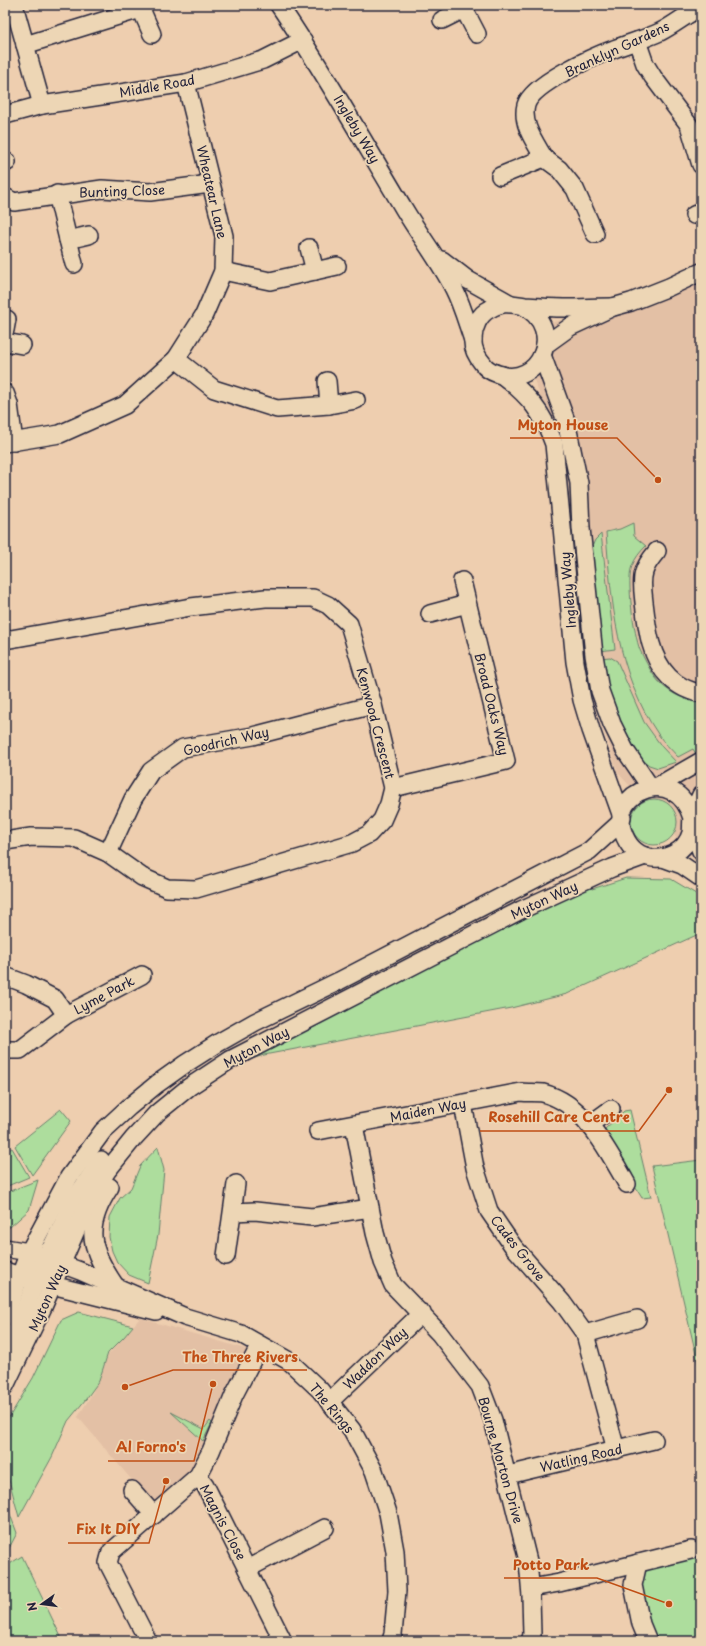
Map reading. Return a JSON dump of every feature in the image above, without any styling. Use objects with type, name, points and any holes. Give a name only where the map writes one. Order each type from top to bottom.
[{"type":"street","points":[[14,5],[42,105]]},
{"type":"street","name":"Ingleby Way","points":[[279,5],[303,40],[404,211],[434,254],[454,289],[465,315],[473,340]]},
{"type":"street","points":[[25,45],[140,7],[152,34]]},
{"type":"street","points":[[442,20],[462,7],[477,34]]},
{"type":"street","name":"Branklyn Gardens","points":[[595,234],[575,189],[559,169],[544,158],[526,127],[526,104],[530,96],[538,88],[548,82],[586,61],[614,48],[638,41],[660,32],[701,7]]},
{"type":"street","name":"Middle Road","points":[[5,115],[42,105],[186,83],[263,60],[303,40]]},
{"type":"street","points":[[638,41],[645,64],[689,125],[701,165]]},
{"type":"street","name":"Wheatear Lane","points":[[10,442],[60,434],[125,405],[176,359],[204,315],[223,271],[224,236],[186,83]]},
{"type":"street","points":[[500,176],[544,158]]},
{"type":"street","name":"Bunting Close","points":[[5,197],[14,202],[57,194],[102,189],[150,192],[210,184]]},
{"type":"street","points":[[57,194],[74,264]]},
{"type":"street","points":[[68,240],[89,235]]},
{"type":"street","points":[[309,248],[315,271]]},
{"type":"street","name":"Ingleby Way","points":[[434,254],[468,280],[516,304]]},
{"type":"street","points":[[223,271],[270,281],[337,266]]},
{"type":"street","points":[[613,307],[563,308],[516,304],[497,305],[487,310],[474,329],[474,350],[478,359],[492,372],[502,376],[521,374],[530,370],[537,363],[544,350],[559,333],[613,307],[631,302],[669,287],[701,272]]},
{"type":"street","points":[[516,304],[536,315],[541,321],[544,329],[544,350]]},
{"type":"street","points":[[5,342],[22,345]]},
{"type":"street","name":"Ingleby Way","points":[[544,350],[566,421],[578,483],[594,655],[600,691],[612,724],[625,750],[654,787]]},
{"type":"street","points":[[176,359],[214,389],[277,409],[329,405],[356,400]]},
{"type":"street","name":"Ingleby Way","points":[[502,376],[520,390],[535,405],[548,428],[554,444],[574,662],[582,700],[591,730],[622,819]]},
{"type":"street","points":[[327,381],[329,405]]},
{"type":"street","points":[[5,392],[9,404],[10,442]]},
{"type":"street","points":[[657,551],[650,560],[644,572],[643,588],[649,637],[653,651],[660,666],[668,676],[685,690],[700,693]]},
{"type":"street","name":"Broad Oaks Way","points":[[393,788],[506,762],[462,580]]},
{"type":"street","name":"Kenwood Crescent","points":[[5,640],[191,607],[266,598],[313,598],[328,605],[348,624],[373,705],[393,788],[389,804],[382,820],[368,834],[352,844],[196,890],[167,888],[142,877],[108,853],[74,838],[31,837],[5,841]]},
{"type":"street","points":[[430,614],[467,604]]},
{"type":"street","name":"Goodrich Way","points":[[108,853],[133,799],[151,771],[183,748],[253,736],[373,705]]},
{"type":"street","points":[[701,761],[654,787],[637,793],[630,800],[622,819],[622,829],[626,840],[634,850],[645,856],[662,858],[682,865],[701,878]]},
{"type":"street","points":[[654,787],[666,788],[675,792],[683,799],[689,808],[701,851]]},
{"type":"street","points":[[662,858],[671,855],[683,847],[690,834],[692,822],[701,795]]},
{"type":"street","name":"Myton Way","points":[[5,1386],[44,1304],[38,1271],[69,1177],[103,1131],[129,1107],[174,1072],[218,1043],[255,1022],[339,981],[589,851],[622,819]]},
{"type":"street","name":"Myton Way","points":[[5,1316],[90,1198],[107,1171],[133,1139],[162,1108],[189,1087],[230,1060],[521,910],[612,868],[645,856]]},
{"type":"street","name":"Lyme Park","points":[[10,1050],[20,1050],[66,1015],[142,975]]},
{"type":"street","name":"Lyme Park","points":[[5,976],[26,984],[56,999],[66,1015]]},
{"type":"street","name":"Maiden Way","points":[[318,1131],[521,1092],[542,1093],[571,1106],[589,1125],[603,1144],[627,1184]]},
{"type":"street","name":"Cades Grove","points":[[463,1104],[475,1168],[489,1211],[513,1246],[562,1302],[585,1334],[616,1450]]},
{"type":"street","points":[[589,1125],[611,1109]]},
{"type":"street","name":"Bourne Morton Drive","points":[[354,1125],[370,1208],[383,1262],[393,1285],[422,1313],[480,1386],[493,1420],[508,1475],[528,1561],[531,1588],[532,1635],[530,1641]]},
{"type":"street","points":[[116,1287],[97,1257],[94,1245],[93,1230],[95,1218],[104,1196],[122,1168],[133,1139]]},
{"type":"street","points":[[226,1256],[236,1184]]},
{"type":"street","points":[[233,1212],[255,1211],[312,1217],[370,1208]]},
{"type":"street","points":[[5,1249],[38,1271],[25,1309],[5,1352]]},
{"type":"street","name":"The Rings","points":[[38,1271],[116,1287],[185,1317]]},
{"type":"street","name":"The Rings","points":[[38,1271],[82,1294],[185,1317],[241,1334],[289,1361],[320,1390],[352,1430],[371,1464],[388,1513],[395,1551],[397,1591],[391,1641]]},
{"type":"street","name":"Waddon Way","points":[[329,1402],[422,1313]]},
{"type":"street","points":[[585,1334],[637,1319]]},
{"type":"street","points":[[148,1641],[108,1562],[110,1552],[198,1476],[211,1451],[234,1395],[260,1345]]},
{"type":"street","name":"Watling Road","points":[[508,1475],[654,1440]]},
{"type":"street","name":"Magnis Close","points":[[198,1476],[205,1485],[283,1641]]},
{"type":"street","points":[[132,1490],[154,1515]]},
{"type":"street","name":"Magnis Close","points":[[247,1569],[302,1530],[325,1528]]},
{"type":"street","points":[[531,1588],[691,1550]]},
{"type":"street","points":[[638,1563],[633,1585],[641,1624],[648,1641]]},
{"type":"shaded area","points":[[701,272],[701,868],[666,825],[618,773],[590,687],[565,458],[530,370],[542,325],[613,307]]},
{"type":"shaded area","points":[[140,1318],[252,1351],[192,1476],[154,1506],[78,1417],[93,1392],[109,1354]]},
{"type":"green space","points":[[633,523],[634,536],[646,546],[635,560],[630,573],[630,594],[633,620],[638,643],[640,650],[653,674],[664,687],[681,697],[701,703],[701,750],[696,754],[693,749],[678,757],[660,737],[644,711],[633,687],[618,637],[610,585],[606,532],[620,529]]},
{"type":"green space","points":[[601,534],[615,649],[600,651],[591,549],[595,540]]},
{"type":"green space","points":[[610,657],[617,661],[644,722],[662,747],[676,762],[658,768],[649,765],[640,758],[629,743],[608,695],[600,658]]},
{"type":"green space","points":[[649,799],[659,799],[667,803],[673,809],[677,817],[677,827],[673,835],[667,841],[659,845],[649,845],[641,841],[635,835],[631,827],[631,817],[635,809],[641,803]]},
{"type":"green space","points":[[626,878],[671,879],[696,894],[701,900],[701,933],[567,994],[511,1008],[264,1055],[237,1064],[414,971],[590,885],[592,889]]},
{"type":"green space","points":[[61,1109],[71,1121],[32,1175],[15,1146]]},
{"type":"green space","points":[[630,1110],[651,1197],[642,1198],[629,1177],[632,1174],[605,1129],[624,1111]]},
{"type":"green space","points":[[158,1147],[164,1170],[158,1235],[148,1283],[129,1275],[117,1262],[112,1251],[109,1237],[110,1217],[120,1198],[131,1188],[140,1166]]},
{"type":"green space","points":[[12,1148],[29,1177],[5,1187],[5,1152]]},
{"type":"green space","points":[[701,1160],[701,1376],[652,1166]]},
{"type":"green space","points":[[38,1180],[29,1210],[10,1227],[5,1227],[5,1193]]},
{"type":"green space","points":[[79,1312],[133,1326],[108,1353],[99,1381],[68,1421],[52,1457],[19,1517],[5,1465],[5,1424],[33,1378],[61,1320]]},
{"type":"green space","points":[[171,1412],[204,1429],[210,1421],[212,1423],[203,1441]]},
{"type":"green space","points":[[7,1506],[17,1533],[5,1556],[5,1510]]},
{"type":"green space","points":[[701,1549],[701,1641],[648,1641],[638,1563]]},
{"type":"green space","points":[[22,1556],[63,1641],[5,1641],[5,1567]]},
{"type":"place","name":"Myton House","points":[[658,480]]},
{"type":"place","name":"Rosehill Care Centre","points":[[669,1090]]},
{"type":"place","name":"Al Forno's","points":[[213,1384]]},
{"type":"place","name":"The Three Rivers","points":[[125,1387]]},
{"type":"place","name":"Fix It DIY","points":[[166,1481]]},
{"type":"place","name":"Potto Park","points":[[669,1604]]}]
